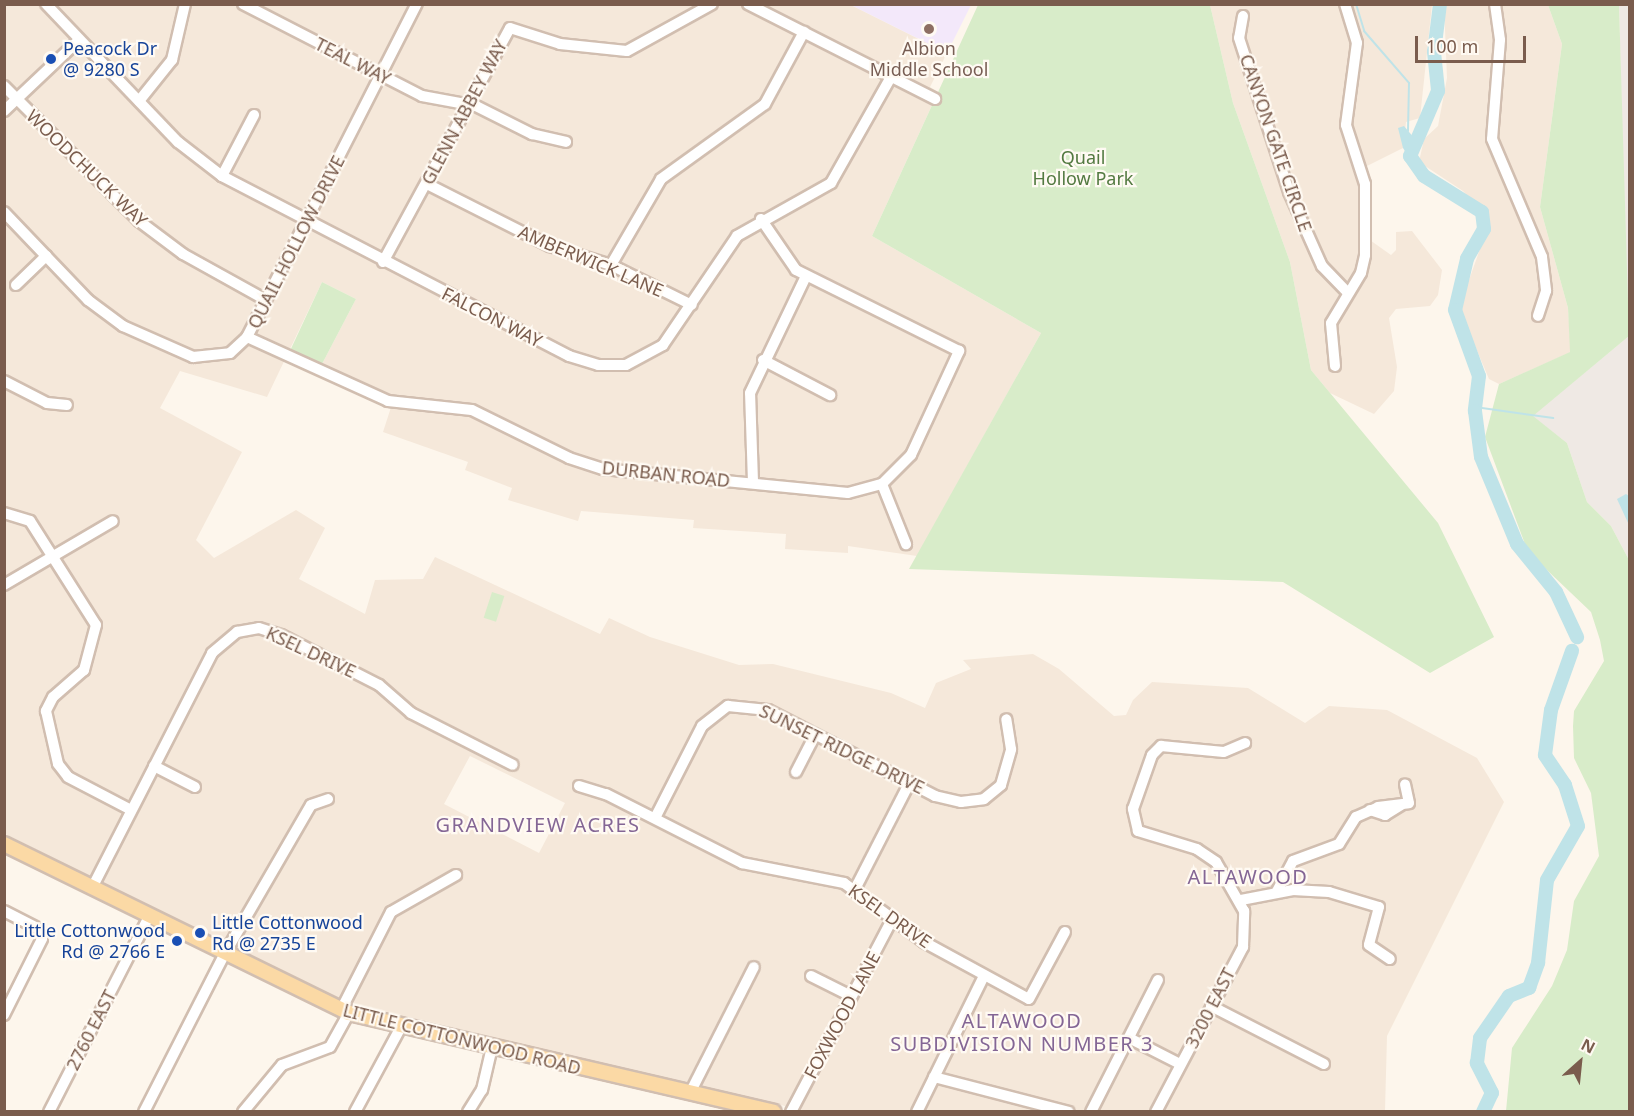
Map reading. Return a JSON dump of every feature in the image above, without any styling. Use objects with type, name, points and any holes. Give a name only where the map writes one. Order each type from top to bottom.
[{"type":"main road","name":"LITTLE COTTONWOOD ROAD","points":[[4,844],[224,956],[345,1012],[401,1027],[774,1112]]},
{"type":"street","name":"FALCON WAY","points":[[46,4],[139,101],[222,176],[383,262],[569,356],[598,365],[626,364],[652,354],[673,336],[722,252],[761,219],[831,183],[891,77]]},
{"type":"street","points":[[139,101],[172,60],[185,4]]},
{"type":"street","name":"TEAL WAY","points":[[243,4],[431,100],[468,105],[566,142]]},
{"type":"street","name":"QUAIL HOLLOW DRIVE","points":[[4,212],[105,313],[160,346],[206,359],[230,353],[248,337],[417,4]]},
{"type":"street","name":"GLENN ABBEY WAY","points":[[383,262],[510,28],[560,44],[627,51],[712,4]]},
{"type":"street","points":[[748,4],[935,99]]},
{"type":"street","points":[[1335,366],[1331,322],[1364,266],[1366,195],[1346,124],[1357,43],[1345,4]]},
{"type":"street","points":[[1495,4],[1500,40],[1492,139],[1542,257],[1546,291],[1538,316]]},
{"type":"street","name":"CANYON GATE CIRCLE","points":[[1243,16],[1239,38],[1292,200],[1322,266],[1348,293]]},
{"type":"street","points":[[612,266],[661,179],[765,104],[804,32]]},
{"type":"street","points":[[4,111],[79,39]]},
{"type":"street","name":"WOODCHUCK WAY","points":[[4,86],[139,221],[205,267],[267,300]]},
{"type":"street","points":[[222,176],[254,115]]},
{"type":"street","name":"AMBERWICK LANE","points":[[427,184],[550,246],[612,266],[692,305]]},
{"type":"street","points":[[761,219],[788,262],[806,276],[959,351],[911,455],[882,484],[906,544]]},
{"type":"street","points":[[16,285],[46,256]]},
{"type":"street","points":[[753,482],[750,393],[763,360],[806,276]]},
{"type":"street","name":"DURBAN ROAD","points":[[248,337],[388,400],[472,410],[586,465],[848,493],[882,484]]},
{"type":"street","points":[[763,360],[830,395]]},
{"type":"street","points":[[4,381],[46,403],[67,405]]},
{"type":"street","points":[[4,513],[25,516],[54,556],[96,625],[84,670],[53,697],[46,711],[58,764],[68,777],[131,810]]},
{"type":"street","points":[[4,585],[113,521]]},
{"type":"street","name":"KSEL DRIVE","points":[[92,888],[218,645],[237,632],[259,628],[369,680],[411,713],[513,765]]},
{"type":"street","name":"SUNSET RIDGE DRIVE","points":[[655,818],[699,731],[717,712],[755,706],[948,800],[984,799],[1001,785],[1011,749],[1006,719]]},
{"type":"street","points":[[795,772],[815,735]]},
{"type":"street","points":[[1245,743],[1233,751],[1177,745],[1156,750],[1132,818],[1138,831],[1152,838],[1207,854],[1241,900],[1277,891],[1329,892],[1379,907],[1369,945],[1390,959]]},
{"type":"street","points":[[154,766],[195,787]]},
{"type":"street","points":[[855,889],[910,782]]},
{"type":"street","points":[[1277,891],[1293,861],[1339,844],[1356,817],[1370,810],[1409,803],[1405,784]]},
{"type":"street","name":"KSEL DRIVE","points":[[579,786],[655,818],[750,866],[829,877],[855,889],[892,918],[984,976],[1029,999],[1065,932]]},
{"type":"street","points":[[144,1112],[224,956],[311,805],[328,799]]},
{"type":"street","points":[[243,1112],[282,1065],[330,1047],[391,912],[456,875]]},
{"type":"street","name":"3200 EAST","points":[[1156,1112],[1243,946],[1241,900]]},
{"type":"street","points":[[4,911],[42,934],[4,1015]]},
{"type":"street","name":"2760 EAST","points":[[49,1112],[149,917]]},
{"type":"street","name":"FOXWOOD LANE","points":[[791,1112],[849,995],[892,918]]},
{"type":"street","points":[[690,1092],[754,966]]},
{"type":"street","points":[[811,976],[849,995]]},
{"type":"street","points":[[917,1112],[984,976]]},
{"type":"street","points":[[1091,1112],[1158,980]]},
{"type":"street","points":[[1210,1006],[1324,1064]]},
{"type":"street","points":[[356,1112],[401,1027]]},
{"type":"street","points":[[1129,1038],[1180,1064]]},
{"type":"street","points":[[468,1112],[480,1096],[492,1047]]},
{"type":"street","points":[[934,1077],[1069,1112]]},
{"type":"shaded area","points":[[4,5],[851,5],[947,53],[930,87],[938,92],[872,236],[1041,333],[917,556],[848,546],[848,553],[785,549],[786,534],[693,528],[694,520],[581,511],[578,521],[508,500],[512,488],[465,470],[468,462],[383,432],[394,398],[322,364],[356,299],[322,282],[267,397],[180,371],[160,408],[242,452],[196,540],[214,558],[296,510],[325,528],[299,579],[365,614],[375,580],[423,579],[435,557],[600,634],[609,618],[650,637],[739,665],[773,664],[891,693],[925,708],[936,683],[971,669],[963,660],[1033,654],[1059,669],[1114,716],[1126,715],[1133,700],[1152,682],[1248,688],[1305,723],[1329,706],[1387,710],[1477,758],[1504,802],[1387,1036],[1385,1111],[807,1111],[349,1006],[5,834]],"holes":[[[470,756],[565,803],[539,853],[444,804]]]},
{"type":"shaded area","name":"Albion Middle School","points":[[851,5],[971,5],[947,53]]},
{"type":"shaded area","points":[[1210,5],[1432,5],[1420,118],[1406,122],[1403,148],[1365,167],[1358,178],[1360,233],[1391,255],[1396,250],[1396,232],[1412,231],[1442,270],[1438,295],[1430,306],[1396,309],[1389,318],[1397,367],[1394,391],[1374,414],[1330,393],[1311,370],[1290,262],[1233,103]]},
{"type":"shaded area","points":[[1444,5],[1548,5],[1562,44],[1540,207],[1568,308],[1571,352],[1499,384],[1489,379],[1459,308],[1485,235],[1486,217],[1463,191],[1419,162],[1424,139],[1438,126],[1447,78]]},
{"type":"shaded area","points":[[1619,5],[1630,5],[1629,323],[1627,322]]},
{"type":"shaded area","points":[[1629,336],[1629,560],[1611,526],[1587,502],[1567,443],[1532,416]]},
{"type":"green space","name":"Quail Hollow Park","points":[[978,5],[1210,5],[1233,103],[1290,262],[1311,370],[1438,523],[1494,637],[1430,673],[1283,582],[909,569],[1041,333],[872,236]]},
{"type":"green space","points":[[1548,5],[1619,5],[1629,336],[1533,416],[1567,443],[1587,502],[1611,526],[1629,560],[1629,1111],[1506,1111],[1512,1048],[1552,986],[1567,950],[1574,901],[1599,856],[1591,793],[1574,758],[1573,726],[1574,711],[1604,661],[1600,640],[1591,612],[1528,552],[1485,437],[1499,384],[1570,352],[1568,308],[1540,207],[1562,44]]},
{"type":"green space","points":[[322,282],[356,299],[322,364],[289,353]]},
{"type":"green space","points":[[492,592],[504,596],[496,622],[484,618]]},
{"type":"water","points":[[1404,126],[1420,145],[1415,167],[1403,148],[1398,128]]},
{"type":"water","points":[[1626,494],[1629,496],[1629,525],[1617,499]]},
{"type":"waterway","points":[[1356,4],[1364,31],[1409,83],[1408,131]]},
{"type":"waterway","points":[[1440,4],[1434,52],[1438,91],[1410,156],[1424,176],[1482,212],[1484,229],[1467,259],[1455,310],[1479,376],[1475,411],[1481,457],[1517,544],[1556,592],[1577,637]]},
{"type":"waterway","points":[[1475,407],[1553,418]]},
{"type":"waterway","points":[[1483,1112],[1492,1093],[1477,1063],[1480,1038],[1509,996],[1529,988],[1538,963],[1547,880],[1578,826],[1565,785],[1545,755],[1551,710],[1572,651]]},
{"type":"place","name":"Albion Middle School","points":[[929,29]]},
{"type":"place","name":"Peacock Dr @ 9280 S","points":[[51,59]]},
{"type":"place","name":"Little Cottonwood Rd @ 2735 E","points":[[200,933]]},
{"type":"place","name":"Little Cottonwood Rd @ 2766 E","points":[[177,941]]},
{"type":"district","name":"GRANDVIEW ACRES","points":[[538,824]]},
{"type":"district","name":"ALTAWOOD","points":[[1248,876]]},
{"type":"district","name":"ALTAWOOD SUBDIVISION NUMBER 3","points":[[1022,1032]]}]
